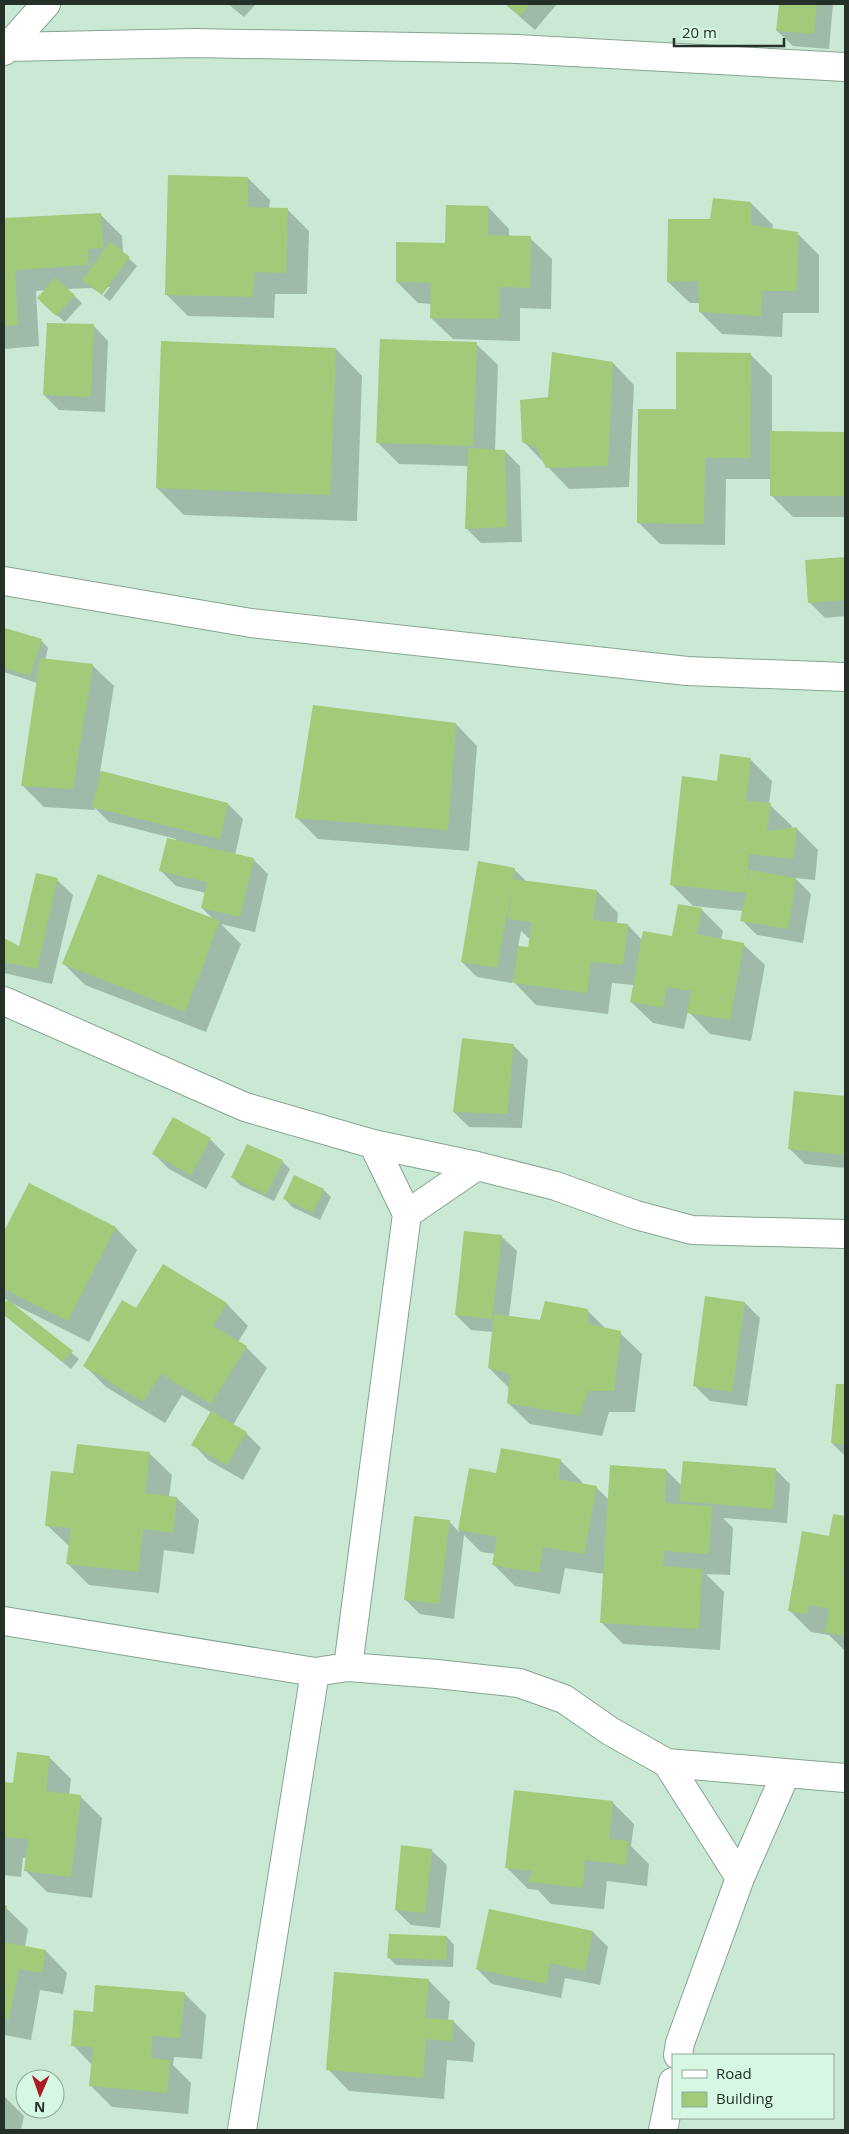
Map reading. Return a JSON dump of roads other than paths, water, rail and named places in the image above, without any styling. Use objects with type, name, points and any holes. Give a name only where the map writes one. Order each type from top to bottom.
[{"type":"street","points":[[6,49],[46,4]]},
{"type":"street","points":[[6,49],[195,43],[508,49],[845,67]]},
{"type":"street","points":[[4,581],[250,623],[687,671],[845,677]]},
{"type":"street","points":[[4,1001],[245,1107],[373,1144],[477,1166],[556,1186],[636,1215],[692,1230],[845,1234]]},
{"type":"street","points":[[348,1667],[407,1214],[373,1144]]},
{"type":"street","points":[[407,1214],[477,1166]]},
{"type":"street","points":[[4,1621],[315,1672],[348,1667],[519,1683],[564,1699],[610,1731],[666,1763],[845,1778]]},
{"type":"street","points":[[242,2130],[315,1672]]},
{"type":"street","points":[[666,1763],[740,1878]]},
{"type":"street","points":[[678,2054],[680,2043],[740,1878],[786,1773]]},
{"type":"street","points":[[663,2130],[672,2087]]}]
